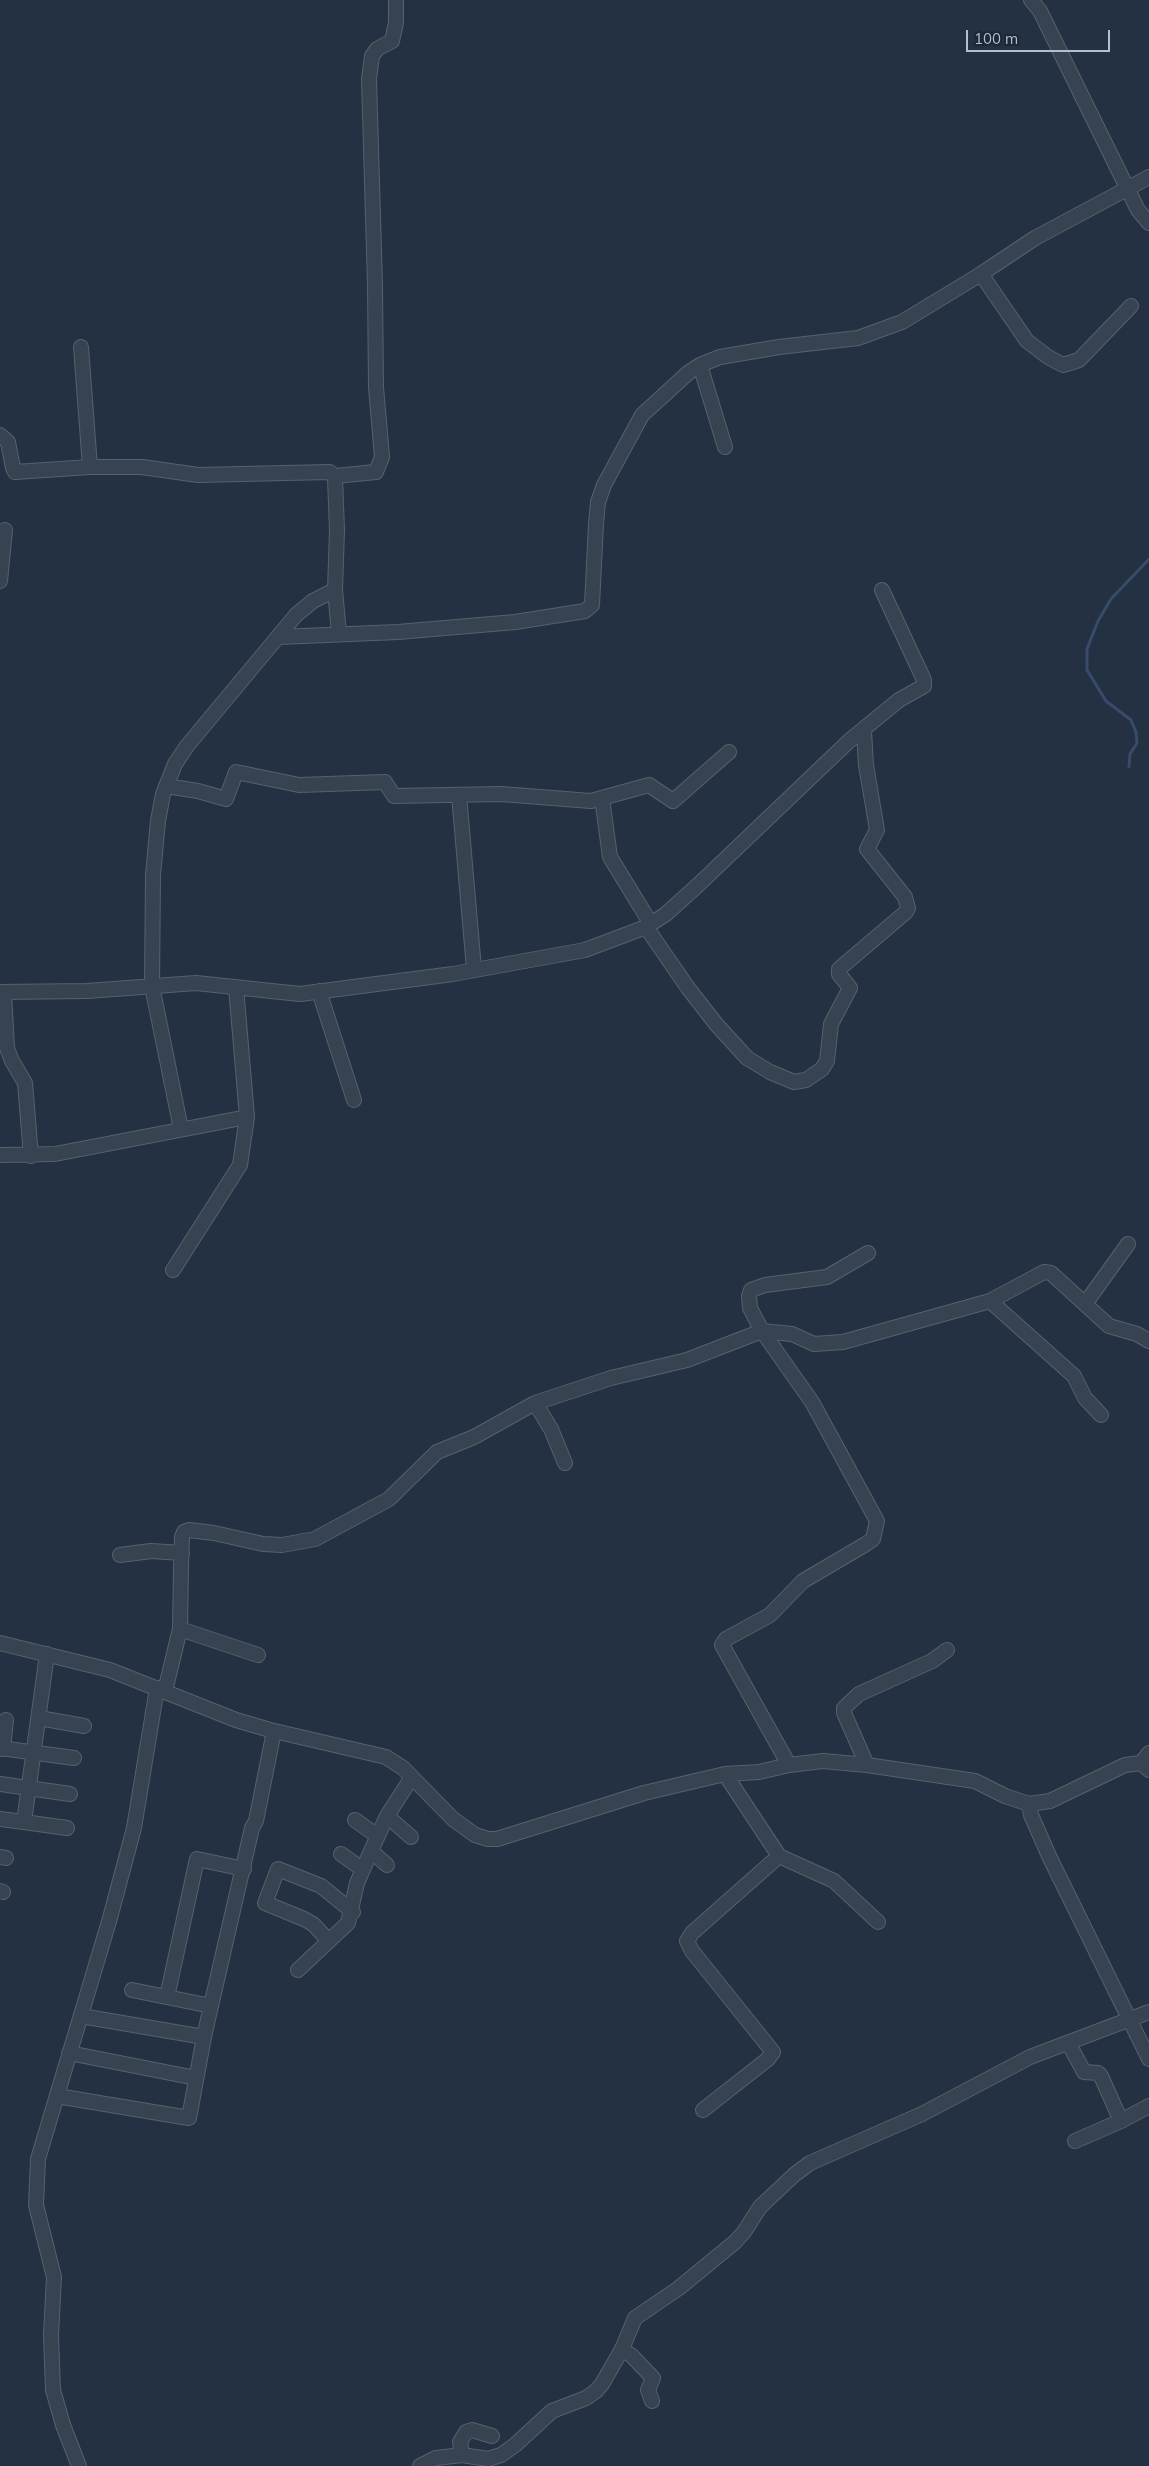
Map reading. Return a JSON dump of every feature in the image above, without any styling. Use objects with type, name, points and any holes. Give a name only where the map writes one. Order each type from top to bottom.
[{"type":"street","points":[[0,435],[8,442],[12,468],[15,472],[142,466],[198,475],[330,472],[335,476],[376,472],[382,457],[376,387],[375,286],[368,79],[372,56],[377,49],[392,41],[396,23],[396,0]]},
{"type":"street","points":[[1031,0],[1040,11],[1138,210],[1149,223]]},
{"type":"street","points":[[279,637],[398,632],[515,622],[588,609],[592,605],[598,502],[604,486],[642,415],[700,365],[720,357],[779,347],[858,338],[881,331],[902,322],[981,274],[1035,238],[1149,177]]},
{"type":"street","points":[[981,274],[1027,341],[1048,357],[1063,364],[1079,360],[1131,306]]},
{"type":"street","points":[[81,347],[90,467]]},
{"type":"street","points":[[700,365],[725,447]]},
{"type":"street","points":[[335,476],[337,530],[335,590],[339,634]]},
{"type":"street","points":[[0,581],[4,530]]},
{"type":"street","points":[[181,1129],[152,986],[153,875],[158,821],[166,786],[175,764],[187,746],[304,607],[335,590]]},
{"type":"street","points":[[32,1156],[25,1083],[12,1062],[7,1048],[2,992],[87,991],[196,983],[291,994],[474,969],[585,950],[649,926],[697,886],[850,741],[899,700],[925,683],[882,590]]},
{"type":"street","points":[[602,798],[610,857],[649,926],[688,988],[716,1024],[748,1058],[770,1072],[794,1082],[806,1080],[822,1069],[827,1061],[831,1024],[850,988],[839,974],[839,969],[906,912],[908,908],[905,897],[867,849],[877,830],[866,765],[864,731]]},
{"type":"street","points":[[166,786],[198,791],[226,799],[236,772],[299,785],[385,782],[394,796],[501,794],[591,801],[649,785],[673,801],[729,752]]},
{"type":"street","points":[[459,794],[474,969]]},
{"type":"street","points":[[173,1270],[240,1165],[247,1117],[236,987]]},
{"type":"street","points":[[319,991],[354,1100]]},
{"type":"street","points":[[0,1155],[32,1156],[55,1154],[247,1117]]},
{"type":"street","points":[[1084,1304],[1128,1244]]},
{"type":"street","points":[[789,1765],[722,1645],[726,1640],[770,1615],[803,1581],[866,1544],[873,1538],[876,1521],[812,1402],[762,1332],[750,1308],[749,1296],[752,1290],[769,1284],[827,1277],[868,1253]]},
{"type":"street","points":[[79,2466],[60,2416],[53,2390],[51,2335],[54,2277],[36,2205],[38,2159],[110,1918],[134,1828],[161,1690],[180,1629],[182,1537],[184,1532],[189,1530],[214,1533],[263,1544],[282,1545],[300,1543],[327,1534],[389,1499],[437,1452],[474,1437],[535,1403],[611,1378],[687,1360],[762,1332],[792,1334],[814,1344],[832,1344],[990,1301],[1044,1272],[1051,1273],[1109,1326],[1137,1334],[1149,1341]]},
{"type":"street","points":[[990,1301],[1074,1376],[1084,1398],[1100,1415]]},
{"type":"street","points":[[535,1403],[552,1429],[564,1463]]},
{"type":"street","points":[[120,1554],[151,1551],[182,1553]]},
{"type":"street","points":[[180,1629],[258,1655]]},
{"type":"street","points":[[0,1643],[104,1668],[271,1730],[325,1744],[372,1752],[395,1762],[453,1819],[475,1835],[497,1840],[644,1793],[725,1774],[759,1772],[789,1765],[832,1761],[975,1780],[1005,1796],[1029,1804],[1050,1801],[1112,1770],[1146,1762]]},
{"type":"street","points":[[867,1765],[844,1713],[844,1708],[859,1694],[932,1661],[947,1650]]},
{"type":"street","points":[[24,1822],[47,1654]]},
{"type":"street","points":[[39,1718],[84,1726]]},
{"type":"street","points":[[6,1720],[1,1749],[74,1758]]},
{"type":"street","points":[[56,2096],[189,2118],[204,2037],[244,1869],[252,1828],[250,1820],[271,1730]]},
{"type":"street","points":[[725,1774],[779,1856],[834,1881],[878,1922]]},
{"type":"street","points":[[298,1970],[348,1923],[353,1912],[357,1884],[376,1835],[412,1777]]},
{"type":"street","points":[[0,1784],[70,1794]]},
{"type":"street","points":[[1029,1804],[1031,1815],[1046,1848],[1149,2059]]},
{"type":"street","points":[[387,1816],[411,1838]]},
{"type":"street","points":[[0,1819],[67,1828]]},
{"type":"street","points":[[355,1820],[376,1835]]},
{"type":"street","points":[[371,1851],[387,1865]]},
{"type":"street","points":[[341,1854],[362,1869]]},
{"type":"street","points":[[703,2110],[768,2059],[772,2052],[692,1951],[687,1941],[692,1933],[779,1856]]},
{"type":"street","points":[[168,1998],[197,1859],[244,1869]]},
{"type":"street","points":[[329,1941],[304,1919],[265,1903],[278,1870],[321,1886],[353,1912]]},
{"type":"street","points":[[132,1990],[211,2006]]},
{"type":"street","points":[[420,2466],[436,2458],[462,2455],[488,2459],[501,2455],[515,2445],[552,2411],[586,2398],[596,2391],[622,2349],[635,2318],[680,2288],[734,2242],[744,2232],[760,2207],[794,2175],[810,2163],[922,2114],[1030,2058],[1149,2012]]},
{"type":"street","points":[[81,2016],[204,2037]]},
{"type":"street","points":[[1069,2044],[1084,2072],[1098,2073],[1101,2076],[1121,2121]]},
{"type":"street","points":[[69,2053],[196,2078]]},
{"type":"street","points":[[1075,2141],[1121,2121],[1149,2106]]},
{"type":"street","points":[[622,2349],[632,2356],[653,2378],[648,2390],[652,2401]]},
{"type":"street","points":[[462,2455],[460,2442],[466,2432],[472,2430],[492,2436]]},
{"type":"waterway","points":[[1129,767],[1130,754],[1137,743],[1136,732],[1131,720],[1106,701],[1087,670],[1087,649],[1098,621],[1111,599],[1149,559]]}]
